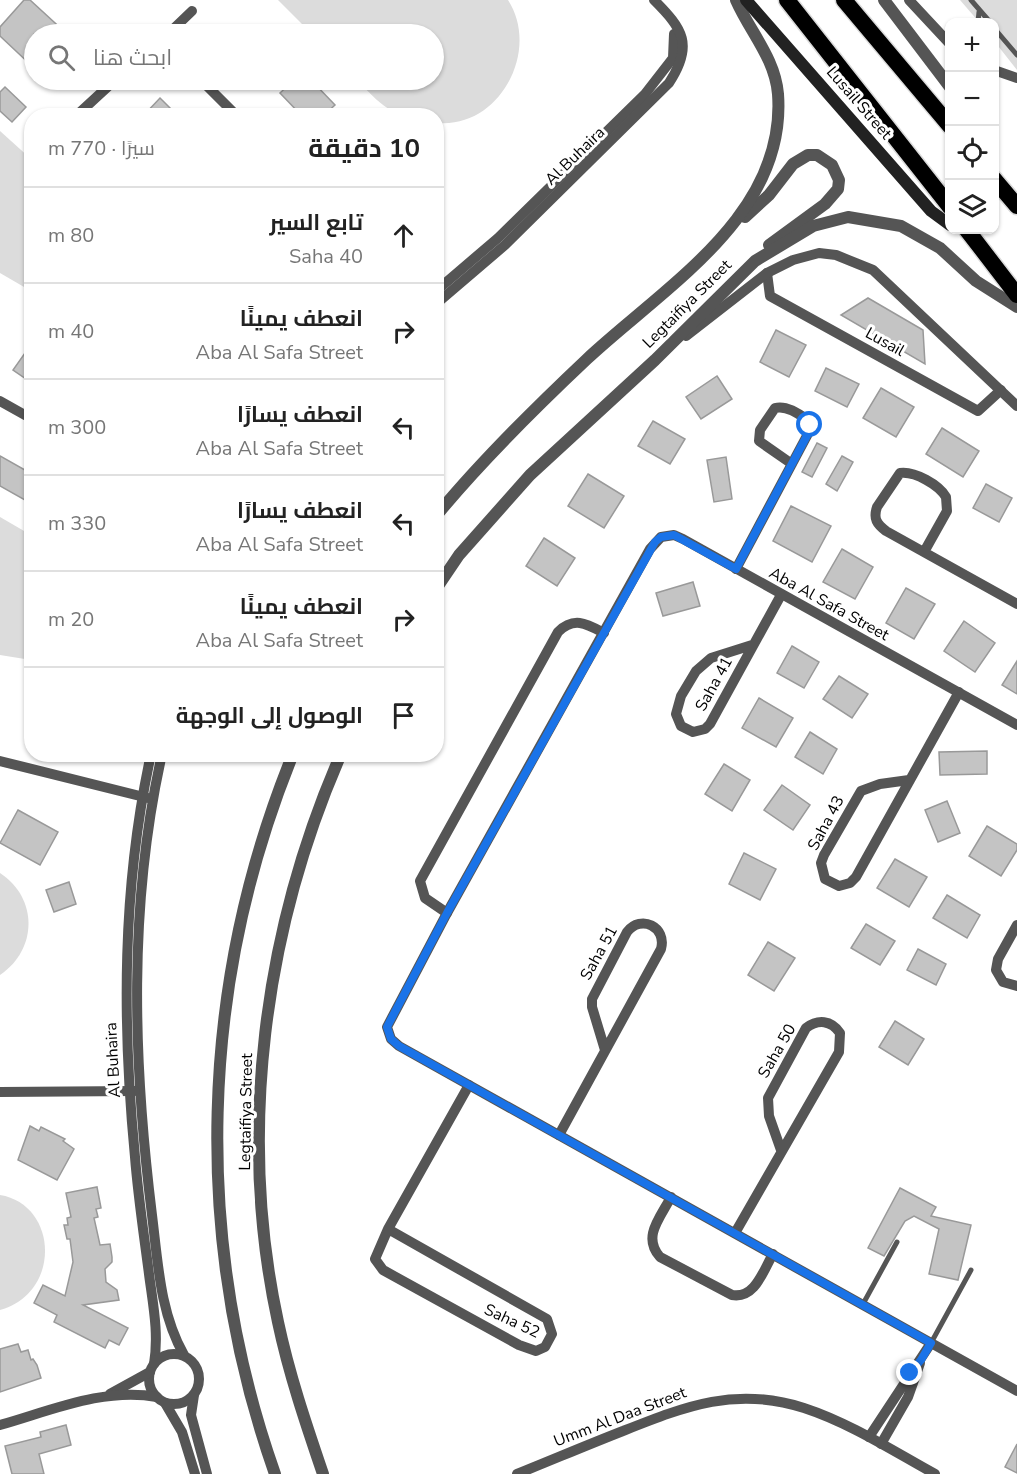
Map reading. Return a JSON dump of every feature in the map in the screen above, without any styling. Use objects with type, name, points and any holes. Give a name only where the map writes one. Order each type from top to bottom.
[{"type":"highway","name":"Lusail Street","points":[[786,0],[945,201]]},
{"type":"highway","points":[[844,0],[945,120]]},
{"type":"highway","points":[[995,180],[1017,206]]},
{"type":"highway","points":[[968,234],[1017,295]]},
{"type":"main road","name":"Lusail Street","points":[[746,0],[931,211],[945,221]]},
{"type":"street","name":"Al Buhaira","points":[[444,297],[505,245],[669,83],[679,65],[683,48],[676,22],[654,0]]},
{"type":"street","name":"Legtaifiya Street","points":[[444,507],[489,456],[586,360],[726,236],[759,185],[773,147],[777,127],[778,96],[771,64],[736,0]]},
{"type":"street","points":[[884,0],[945,80]]},
{"type":"street","points":[[909,0],[945,39]]},
{"type":"street","name":"Al Buhaira","points":[[444,284],[498,238],[666,70],[673,58],[675,45],[673,32],[663,9]]},
{"type":"street","points":[[178,24],[192,11]]},
{"type":"street","points":[[999,72],[1017,78]]},
{"type":"street","points":[[85,108],[104,90]]},
{"type":"street","points":[[211,90],[229,108]]},
{"type":"street","points":[[726,236],[800,159],[817,155],[832,165],[839,180],[833,197],[782,234],[754,261]]},
{"type":"street","name":"Legtaifiya Street","points":[[444,577],[459,555],[530,475],[655,360],[754,261],[813,226],[834,218],[867,218],[901,226],[930,241],[950,255],[976,281],[1017,307]]},
{"type":"street","points":[[655,360],[767,273],[794,260],[819,254],[851,258],[873,270],[1017,406]]},
{"type":"street","name":"Lusail","points":[[767,273],[770,296],[978,411],[1001,390]]},
{"type":"street","points":[[0,401],[24,414]]},
{"type":"street","points":[[736,569],[792,464],[810,430],[806,419],[786,407],[775,408],[760,430],[759,441],[792,464]]},
{"type":"street","points":[[924,552],[947,511],[946,497],[943,492],[912,474],[900,473],[877,507],[876,520],[886,531],[1017,604]]},
{"type":"street","name":"Aba Al Safa Street","points":[[1017,725],[674,535],[661,537],[650,549],[447,913],[387,1027],[394,1043],[1017,1390]]},
{"type":"street","name":"Saha 41","points":[[752,645],[711,658],[703,663],[677,706],[676,719],[681,726],[693,732],[705,729],[710,724],[781,595]]},
{"type":"street","points":[[447,913],[425,898],[420,881],[542,662],[566,625],[574,622],[585,623],[604,633]]},
{"type":"street","name":"Saha 43","points":[[909,780],[868,788],[855,800],[824,855],[821,872],[825,879],[838,886],[850,883],[856,877],[958,692]]},
{"type":"street","points":[[0,761],[146,798]]},
{"type":"street","name":"Al Buhaira","points":[[150,762],[132,942],[134,1091],[157,1325],[151,1388],[176,1419],[200,1470]]},
{"type":"street","name":"Al Buhaira","points":[[146,798],[159,762]]},
{"type":"street","name":"Legtaifiya Street","points":[[275,1474],[246,1379],[231,1310],[219,1217],[216,1118],[223,1015],[233,951],[247,888],[266,825],[290,762]]},
{"type":"street","name":"Legtaifiya Street","points":[[324,1473],[295,1389],[278,1320],[262,1206],[260,1118],[267,1017],[286,915],[314,821],[338,762]]},
{"type":"street","name":"Saha 51","points":[[559,1135],[661,949],[663,939],[660,932],[648,924],[635,925],[627,932],[592,999],[592,1007],[605,1050]]},
{"type":"street","points":[[1017,925],[998,959],[996,970],[1003,982],[1017,986]]},
{"type":"street","name":"Saha 50","points":[[735,1233],[839,1052],[840,1033],[831,1024],[817,1022],[806,1028],[768,1098],[769,1116],[781,1150]]},
{"type":"street","name":"Saha 52","points":[[388,1229],[547,1319],[552,1334],[545,1347],[536,1351],[519,1345],[383,1270],[375,1259],[375,1253],[388,1229],[469,1085]]},
{"type":"street","points":[[0,1092],[134,1091]]},
{"type":"street","points":[[671,1197],[650,1239],[653,1249],[660,1257],[732,1295],[739,1296],[754,1288],[773,1254]]},
{"type":"street","name":"Al Buhaira","points":[[148,1223],[168,1321],[184,1355],[193,1362],[199,1372],[199,1384],[194,1395],[191,1415],[200,1470]]},
{"type":"street","points":[[868,1437],[931,1343]]},
{"type":"street","points":[[108,1396],[152,1368],[167,1354],[184,1355]]},
{"type":"street","points":[[881,1444],[908,1397],[921,1360]]},
{"type":"street","points":[[0,1425],[108,1396],[136,1394],[181,1403],[194,1395]]},
{"type":"street","name":"Umm Al Daa Street","points":[[517,1474],[677,1409],[715,1400],[759,1398],[788,1403],[818,1413],[868,1437],[935,1474]]},
{"type":"lane","points":[[971,0],[986,18]]},
{"type":"lane","points":[[978,18],[979,10]]},
{"type":"lane","points":[[999,34],[1017,55]]},
{"type":"lane","points":[[863,1304],[897,1242]]},
{"type":"lane","points":[[931,1343],[971,1270]]},
{"type":"shaded area","points":[[278,0],[508,0],[517,20],[520,42],[516,63],[508,83],[495,100],[479,113],[459,122],[444,123],[444,108],[388,108],[367,90],[444,90],[444,24],[302,24]]},
{"type":"shaded area","points":[[960,0],[1017,0],[1017,70],[999,47],[999,18],[976,18]]},
{"type":"shaded area","points":[[0,131],[24,153],[24,287],[0,273]]},
{"type":"shaded area","points":[[0,517],[24,531],[24,659],[0,655]]},
{"type":"shaded area","points":[[0,873],[12,883],[21,896],[27,909],[28,924],[27,938],[21,952],[0,975]]},
{"type":"shaded area","points":[[0,1195],[19,1202],[33,1214],[42,1231],[45,1249],[43,1268],[35,1286],[20,1300],[0,1310]]},
{"type":"building","points":[[24,0],[30,0],[56,24],[24,24],[24,59],[0,36],[0,27]]},
{"type":"building","points":[[5,87],[26,107],[12,122],[0,111],[0,92]]},
{"type":"building","points":[[283,90],[321,90],[335,105],[332,108],[294,108],[280,93]]},
{"type":"building","points":[[160,98],[170,108],[151,108]]},
{"type":"building","points":[[868,298],[923,330],[925,364],[841,315]]},
{"type":"building","points":[[776,330],[806,345],[789,377],[760,362]]},
{"type":"building","points":[[24,354],[24,378],[13,370]]},
{"type":"building","points":[[826,368],[859,384],[847,407],[815,391]]},
{"type":"building","points":[[717,376],[732,399],[701,419],[686,397]]},
{"type":"building","points":[[881,388],[914,407],[896,437],[863,418]]},
{"type":"building","points":[[653,421],[685,439],[670,464],[638,446]]},
{"type":"building","points":[[942,428],[979,451],[963,477],[926,454]]},
{"type":"building","points":[[817,443],[827,448],[812,477],[802,472]]},
{"type":"building","points":[[0,456],[24,470],[24,500],[0,486]]},
{"type":"building","points":[[842,456],[853,462],[837,491],[826,484]]},
{"type":"building","points":[[726,457],[732,499],[714,502],[707,460]]},
{"type":"building","points":[[588,474],[624,496],[604,528],[568,506]]},
{"type":"building","points":[[986,484],[1012,498],[999,522],[973,508]]},
{"type":"building","points":[[791,506],[831,526],[812,562],[773,541]]},
{"type":"building","points":[[544,538],[575,558],[557,586],[526,566]]},
{"type":"building","points":[[842,549],[873,567],[855,599],[823,582]]},
{"type":"building","points":[[693,582],[700,606],[663,616],[656,593]]},
{"type":"building","points":[[906,588],[935,604],[914,639],[886,623]]},
{"type":"building","points":[[964,621],[995,643],[975,672],[944,651]]},
{"type":"building","points":[[792,646],[819,662],[804,688],[777,673]]},
{"type":"building","points":[[1017,661],[1017,694],[1002,685]]},
{"type":"building","points":[[839,676],[868,694],[852,718],[823,699]]},
{"type":"building","points":[[759,698],[793,718],[776,747],[742,728]]},
{"type":"building","points":[[810,732],[837,749],[823,774],[795,757]]},
{"type":"building","points":[[987,751],[987,774],[940,775],[939,752]]},
{"type":"building","points":[[724,764],[750,780],[732,811],[705,794]]},
{"type":"building","points":[[782,785],[810,805],[793,830],[764,810]]},
{"type":"building","points":[[947,801],[960,833],[938,842],[925,810]]},
{"type":"building","points":[[18,810],[58,832],[40,865],[0,843]]},
{"type":"building","points":[[987,826],[1017,844],[1017,850],[1001,876],[969,856]]},
{"type":"building","points":[[744,853],[776,869],[760,900],[729,884]]},
{"type":"building","points":[[895,859],[927,877],[909,907],[877,888]]},
{"type":"building","points":[[69,882],[76,904],[54,912],[46,890]]},
{"type":"building","points":[[947,895],[980,915],[967,938],[933,918]]},
{"type":"building","points":[[866,924],[895,941],[880,965],[851,948]]},
{"type":"building","points":[[768,942],[795,958],[774,991],[748,975]]},
{"type":"building","points":[[918,949],[946,964],[936,985],[907,970]]},
{"type":"building","points":[[895,1021],[924,1039],[908,1065],[879,1047]]},
{"type":"building","points":[[30,1126],[39,1131],[41,1127],[65,1139],[63,1141],[74,1149],[57,1180],[18,1160]]},
{"type":"building","points":[[97,1187],[101,1208],[96,1209],[98,1217],[94,1218],[100,1245],[110,1244],[112,1257],[112,1262],[105,1269],[106,1282],[117,1290],[119,1300],[83,1305],[128,1328],[119,1345],[109,1340],[105,1348],[54,1322],[57,1315],[34,1303],[43,1285],[65,1296],[73,1262],[70,1239],[67,1239],[64,1225],[68,1225],[67,1218],[71,1217],[66,1193]]},
{"type":"building","points":[[900,1188],[936,1207],[931,1216],[971,1225],[958,1280],[929,1274],[939,1229],[914,1216],[905,1221],[884,1256],[868,1248]]},
{"type":"building","points":[[18,1344],[21,1352],[28,1350],[31,1360],[33,1359],[37,1365],[41,1378],[0,1392],[0,1349]]},
{"type":"building","points":[[66,1425],[71,1445],[39,1454],[44,1474],[12,1474],[5,1446],[41,1437],[40,1432]]},
{"type":"building","points":[[1017,1444],[1017,1473],[1005,1467]]},
{"type":"route","points":[[810,425],[810,430],[736,569],[674,535],[661,537],[650,549],[447,913],[388,1021],[387,1027],[391,1039],[399,1046],[931,1343],[910,1373]]}]
